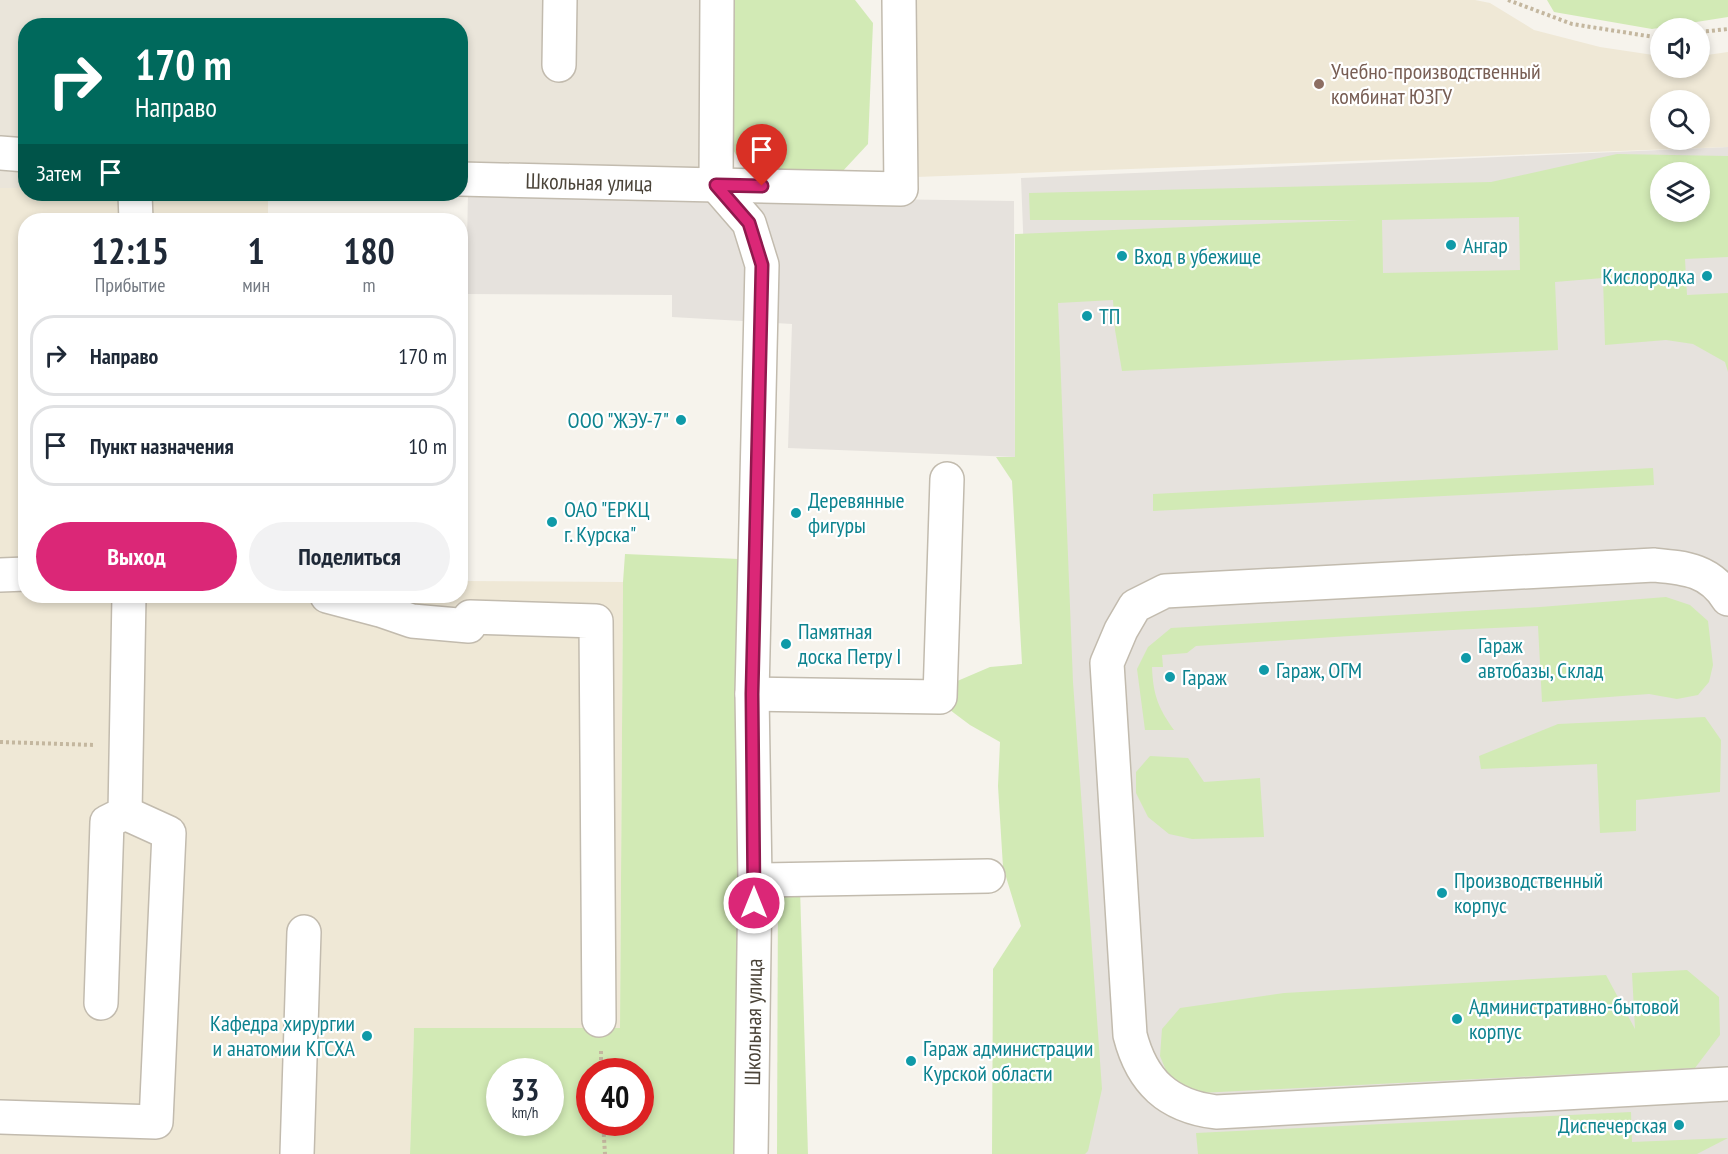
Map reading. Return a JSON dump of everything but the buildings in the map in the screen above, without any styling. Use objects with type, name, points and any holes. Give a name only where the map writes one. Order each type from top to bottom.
[{"type":"street","points":[[559,65],[560,0]]},
{"type":"street","points":[[717,0],[716,185],[901,189],[899,0]]},
{"type":"street","points":[[0,153],[18,154]]},
{"type":"street","name":"Школьная улица","points":[[468,179],[716,185],[749,223],[762,265],[752,694],[754,880],[751,1154]]},
{"type":"street","points":[[752,694],[940,697],[947,479]]},
{"type":"street","points":[[1728,599],[1706,575],[1684,568],[1654,565],[1165,591],[1135,606],[1121,630],[1107,663],[1130,1035],[1142,1068],[1166,1095],[1190,1107],[1216,1112],[1728,1084]]},
{"type":"street","points":[[0,575],[18,574]]},
{"type":"street","points":[[124,813],[129,603]]},
{"type":"street","points":[[356,603],[412,621],[469,626],[470,617],[596,621],[599,1020]]},
{"type":"street","points":[[101,1003],[107,822],[124,813]]},
{"type":"street","points":[[0,1118],[156,1122],[169,833],[124,813]]},
{"type":"street","points":[[754,880],[988,876]]},
{"type":"street","points":[[297,1154],[304,932]]},
{"type":"path","points":[[1508,0],[1572,24],[1650,36]]},
{"type":"path","points":[[1710,31],[1728,29]]},
{"type":"path","points":[[0,742],[126,746]]},
{"type":"path","points":[[603,1136],[604,1154]]},
{"type":"shaded area","points":[[0,0],[716,0],[711,172],[468,168],[468,18],[18,18],[18,188],[0,188]]},
{"type":"shaded area","name":"Учебно-производственный комбинат ЮЗГУ","points":[[906,0],[1475,0],[1490,3],[1534,30],[1600,47],[1650,54],[1650,78],[1710,78],[1710,55],[1728,52],[1728,147],[1710,148],[1710,90],[1650,90],[1650,150],[916,177]]},
{"type":"shaded area","points":[[1728,147],[1728,1154],[1059,1154],[1021,178],[1660,150],[1710,150],[1710,148]]},
{"type":"shaded area","points":[[0,188],[18,188],[18,201],[268,201],[268,213],[18,213],[18,603],[468,603],[468,581],[623,582],[620,1029],[414,1029],[410,1154],[0,1154]]},
{"type":"shaded area","points":[[468,193],[1014,201],[1015,457],[788,448],[792,324],[672,317],[672,295],[468,294]]},
{"type":"green space","points":[[732,0],[855,0],[873,23],[868,144],[841,173],[746,171],[729,143]]},
{"type":"green space","points":[[1547,0],[1728,0],[1728,17],[1710,20],[1710,18],[1650,18],[1650,29],[1554,12]]},
{"type":"green space","points":[[1617,154],[1728,156],[1728,257],[1685,259],[1687,295],[1728,293],[1728,372],[1725,362],[1693,344],[1666,340],[1605,345],[1603,278],[1555,282],[1558,350],[1122,371],[1113,300],[1058,303],[1073,682],[1102,1089],[1088,1151],[1085,1154],[992,1154],[993,969],[1021,926],[1003,867],[998,786],[1000,742],[970,725],[950,710],[955,682],[990,667],[1022,664],[1012,481],[996,457],[1015,457],[1015,234],[1358,220],[1030,220],[1029,193],[1491,182]],"holes":[[[1519,217],[1520,270],[1383,273],[1382,220]]]},
{"type":"green space","points":[[1653,468],[1654,485],[1153,511],[1153,494]]},
{"type":"green space","points":[[625,554],[739,559],[751,1154],[410,1154],[414,1028],[620,1028]]},
{"type":"green space","points":[[1666,597],[1690,605],[1708,621],[1713,665],[1709,682],[1698,695],[1677,699],[1649,694],[1542,702],[1538,626],[1367,635],[1196,646],[1187,653],[1162,655],[1163,667],[1152,667],[1154,685],[1160,708],[1174,730],[1145,730],[1137,669],[1148,647],[1171,628],[1540,607]]},
{"type":"green space","points":[[1705,717],[1721,740],[1720,792],[1636,800],[1636,831],[1600,833],[1597,764],[1481,769],[1479,756],[1558,724]]},
{"type":"green space","points":[[1150,756],[1188,758],[1204,782],[1260,778],[1264,837],[1192,839],[1169,834],[1148,817],[1136,793],[1136,772]]},
{"type":"green space","points":[[778,887],[800,888],[808,1154],[777,1154]]},
{"type":"green space","points":[[1687,970],[1719,997],[1720,1035],[1695,1068],[1200,1093],[1169,1078],[1160,1056],[1162,1029],[1180,1008],[1284,993],[1606,975],[1635,1029],[1632,973]]},
{"type":"green space","points":[[1631,1112],[1632,1142],[1728,1138],[1697,1154],[1198,1154],[1196,1133]]},
{"type":"place","name":"Учебно-производственный комбинат ЮЗГУ","points":[[1319,84]]},
{"type":"place","name":"Ангар","points":[[1451,245]]},
{"type":"place","name":"Вход в убежище","points":[[1122,256]]},
{"type":"place","name":"Кислородка","points":[[1707,276]]},
{"type":"place","name":"ТП","points":[[1087,316]]},
{"type":"place","name":"ООО \"ЖЭУ-7\"","points":[[681,420]]},
{"type":"place","name":"Деревянные фигуры","points":[[796,513]]},
{"type":"place","name":"ОАО \"ЕРКЦ г. Курска\"","points":[[552,522]]},
{"type":"place","name":"Памятная доска Петру I","points":[[786,644]]},
{"type":"place","name":"Гараж автобазы, Склад","points":[[1466,658]]},
{"type":"place","name":"Гараж, ОГМ","points":[[1264,670]]},
{"type":"place","name":"Гараж","points":[[1170,677]]},
{"type":"place","name":"Производственный корпус","points":[[1442,893]]},
{"type":"place","name":"Административно-бытовой корпус","points":[[1457,1019]]},
{"type":"place","name":"Кафедра хирургии и анатомии КГСХА","points":[[367,1036]]},
{"type":"place","name":"Гараж администрации Курской области","points":[[911,1061]]},
{"type":"place","name":"Диспечерская","points":[[1679,1125]]},
{"type":"route","points":[[754,903],[752,694],[762,265],[749,223],[716,185],[762,186]]}]
